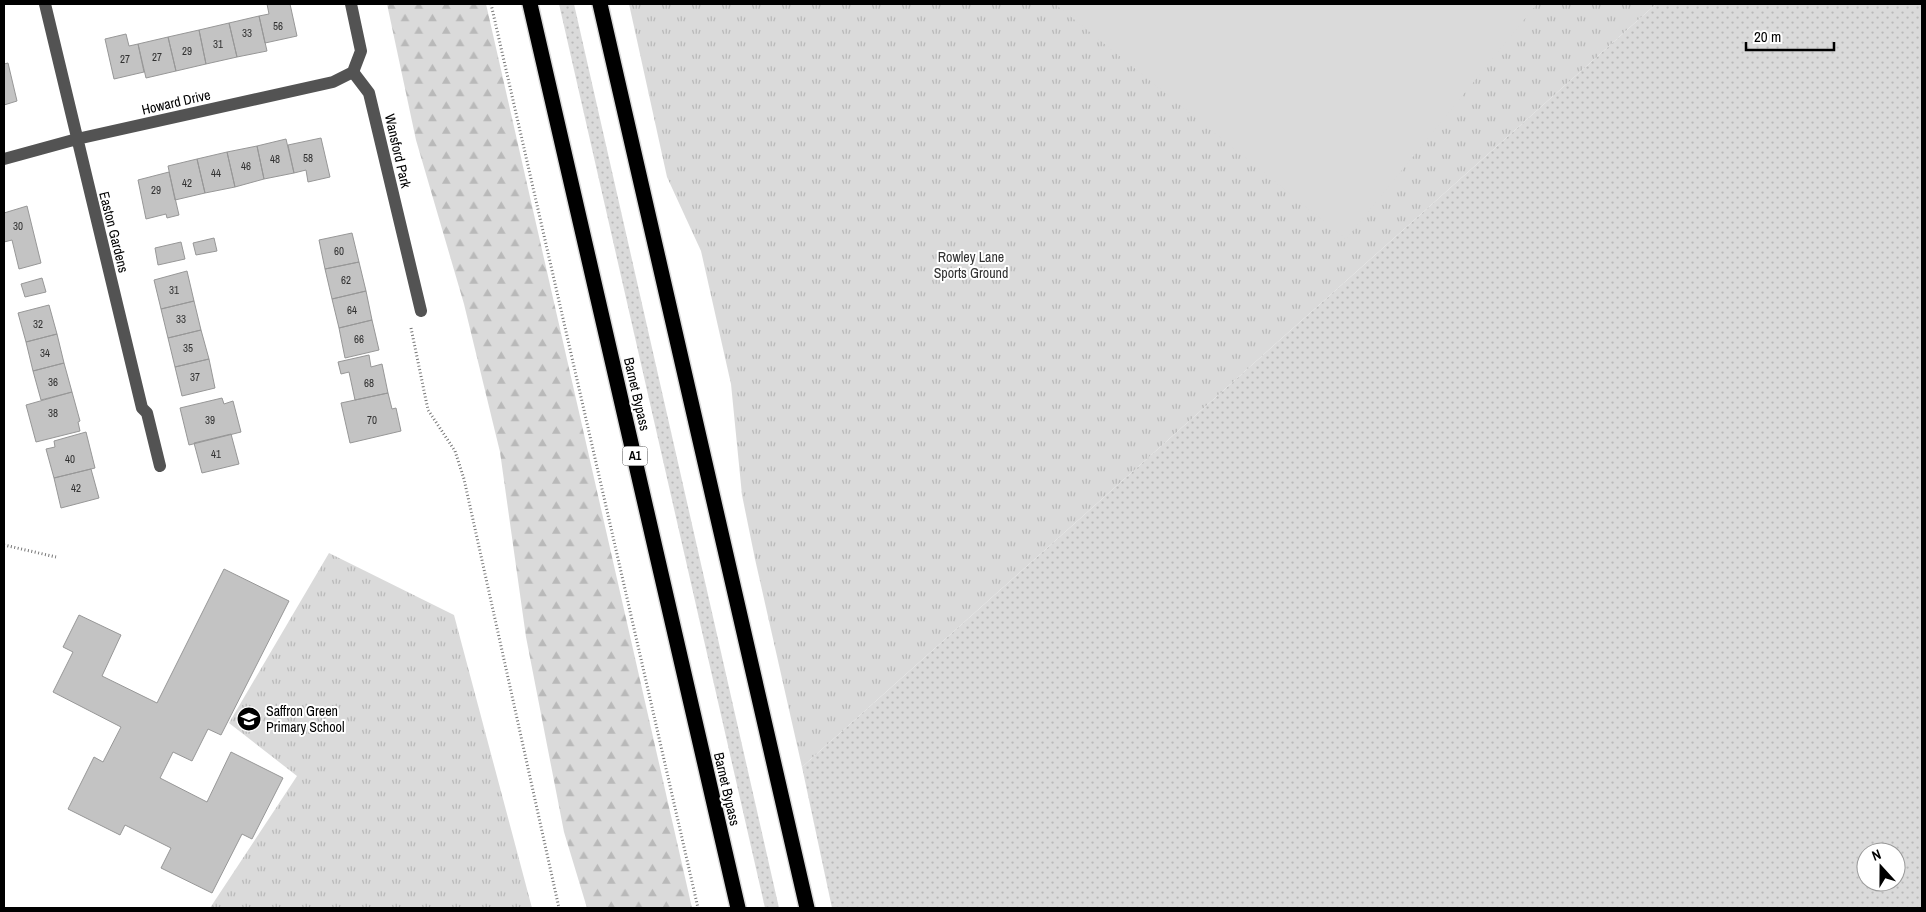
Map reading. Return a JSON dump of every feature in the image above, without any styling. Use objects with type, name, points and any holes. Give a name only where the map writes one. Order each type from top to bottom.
[{"type":"highway","name":"Barnet Bypass","points":[[530,4],[738,908]]},
{"type":"highway","points":[[600,4],[807,908]]},
{"type":"street","name":"Easton Gardens","points":[[45,4],[142,408],[147,413],[160,466]]},
{"type":"street","points":[[351,4],[362,51],[353,72]]},
{"type":"street","name":"Howard Drive","points":[[4,159],[77,140],[333,82],[353,72]]},
{"type":"street","name":"Wansford Park","points":[[353,72],[369,93],[421,311]]},
{"type":"path","points":[[491,4],[698,908]]},
{"type":"path","points":[[421,311],[410,322],[428,410],[456,451],[464,479],[559,908]]},
{"type":"path","points":[[4,545],[56,557]]},
{"type":"green space","points":[[387,4],[486,4],[692,908],[587,908],[564,832],[526,637],[500,452],[464,304],[416,140]]},
{"type":"green space","points":[[559,4],[574,4],[779,908],[765,908]]},
{"type":"green space","name":"Rowley Lane Sports Ground","points":[[629,4],[1656,4],[802,767],[742,495],[731,384],[701,251],[667,177]]},
{"type":"green space","points":[[1055,4],[1537,4],[1346,239]]},
{"type":"green space","points":[[1656,4],[1922,4],[1922,908],[832,908],[802,767]]},
{"type":"green space","points":[[329,553],[454,615],[532,908],[210,908],[297,776],[229,723]]},
{"type":"building","points":[[267,4],[290,4],[297,36],[265,43],[259,16],[269,14]]},
{"type":"building","points":[[259,16],[267,51],[237,57],[229,23]]},
{"type":"building","points":[[229,23],[237,57],[206,64],[199,30]]},
{"type":"building","points":[[199,30],[206,64],[176,71],[168,37]]},
{"type":"building","points":[[126,34],[129,46],[138,44],[144,72],[114,79],[105,39]]},
{"type":"building","points":[[168,37],[176,71],[146,78],[138,44]]},
{"type":"building","points":[[8,63],[17,101],[4,105],[4,64]]},
{"type":"building","points":[[321,138],[330,177],[308,182],[306,170],[294,173],[288,145]]},
{"type":"building","points":[[286,139],[294,173],[264,179],[257,146]]},
{"type":"building","points":[[257,146],[264,179],[235,187],[227,152]]},
{"type":"building","points":[[227,152],[235,187],[205,193],[197,159]]},
{"type":"building","points":[[197,159],[205,193],[175,200],[168,166]]},
{"type":"building","points":[[169,172],[179,215],[167,218],[166,214],[146,219],[138,180]]},
{"type":"building","points":[[27,206],[41,263],[19,269],[12,240],[4,242],[4,213]]},
{"type":"building","points":[[352,233],[359,262],[325,269],[319,240]]},
{"type":"building","points":[[214,238],[217,251],[196,255],[193,243]]},
{"type":"building","points":[[181,242],[185,259],[158,265],[155,248]]},
{"type":"building","points":[[359,262],[366,291],[332,299],[325,269]]},
{"type":"building","points":[[187,271],[194,301],[161,309],[154,280]]},
{"type":"building","points":[[42,278],[46,292],[25,297],[21,284]]},
{"type":"building","points":[[366,291],[372,320],[339,328],[332,299]]},
{"type":"building","points":[[194,301],[201,330],[168,338],[161,309]]},
{"type":"building","points":[[49,305],[57,334],[26,342],[18,313]]},
{"type":"building","points":[[372,320],[379,350],[345,358],[339,328]]},
{"type":"building","points":[[201,330],[209,359],[175,367],[168,338]]},
{"type":"building","points":[[57,334],[64,363],[33,371],[26,342]]},
{"type":"building","points":[[369,355],[371,367],[382,364],[388,393],[355,400],[349,372],[341,374],[338,362]]},
{"type":"building","points":[[209,359],[215,388],[182,396],[175,367]]},
{"type":"building","points":[[64,363],[72,392],[41,400],[33,371]]},
{"type":"building","points":[[72,392],[80,421],[78,422],[80,431],[36,442],[26,405]]},
{"type":"building","points":[[388,393],[392,409],[396,408],[401,431],[350,443],[341,403]]},
{"type":"building","points":[[222,398],[224,404],[233,401],[241,432],[189,445],[180,408]]},
{"type":"building","points":[[86,432],[95,468],[54,478],[46,449],[55,447],[54,441]]},
{"type":"building","points":[[231,434],[239,464],[202,473],[194,443]]},
{"type":"building","points":[[91,469],[99,498],[61,508],[54,478]]},
{"type":"building","points":[[224,569],[289,601],[221,735],[208,729],[192,761],[173,752],[160,778],[207,802],[231,752],[283,778],[252,839],[242,834],[212,893],[161,868],[171,848],[125,825],[120,835],[68,809],[94,757],[103,762],[121,727],[53,692],[73,652],[63,647],[79,615],[121,635],[102,676],[157,703]]},
{"type":"place","name":"Saffron Green Primary School","points":[[249,719]]}]
